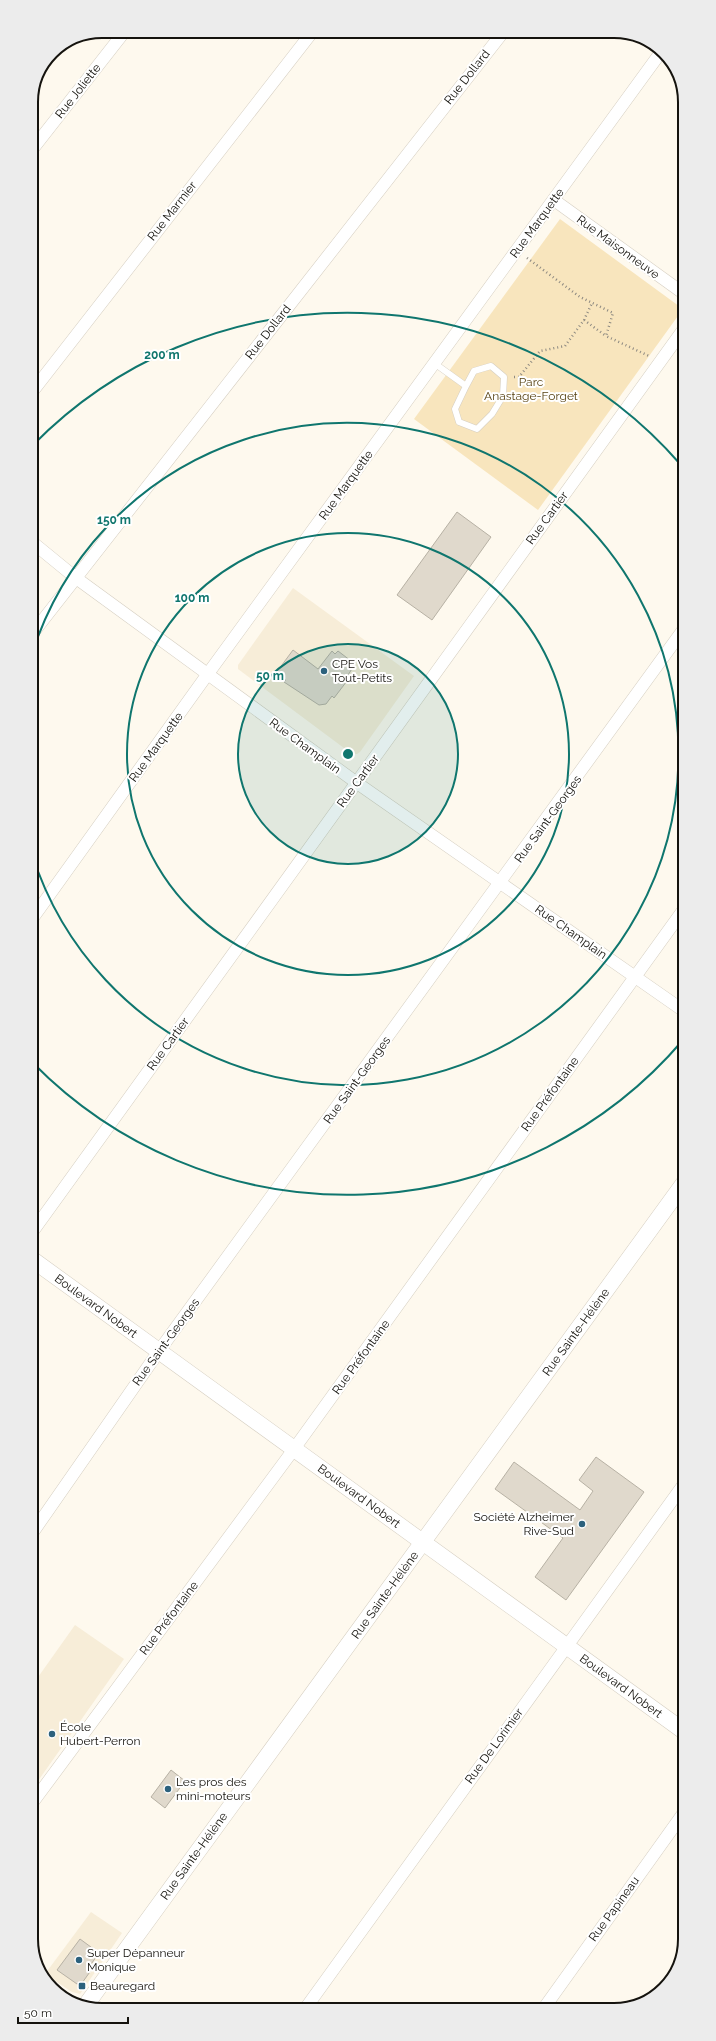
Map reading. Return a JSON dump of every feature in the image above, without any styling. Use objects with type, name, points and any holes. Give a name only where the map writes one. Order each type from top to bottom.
[{"type":"street","name":"Rue Joliette","points":[[38,142],[120,38]]},
{"type":"street","name":"Rue Marmier","points":[[38,384],[308,38]]},
{"type":"street","name":"Rue Dollard","points":[[38,626],[499,38]]},
{"type":"street","name":"Rue Marquette","points":[[38,911],[207,675],[658,56]]},
{"type":"street","name":"Rue Maisonneuve","points":[[554,200],[678,289]]},
{"type":"street","name":"Rue Cartier","points":[[38,1224],[678,337]]},
{"type":"street","name":"Rue Champlain","points":[[38,547],[76,578],[356,783],[678,1007]]},
{"type":"street","name":"Rue Saint-Georges","points":[[38,1525],[159,1351],[501,883],[678,637]]},
{"type":"street","name":"Rue Préfontaine","points":[[38,1795],[294,1449],[678,917]]},
{"type":"street","name":"Rue Sainte-Hélène","points":[[89,2002],[678,1191]]},
{"type":"street","name":"Boulevard Nobert","points":[[38,1264],[678,1727]]},
{"type":"street","name":"Rue De Lorimier","points":[[309,2003],[678,1492]]},
{"type":"street","name":"Rue Papineau","points":[[548,2003],[678,1821]]},
{"type":"lane","points":[[434,363],[466,386]]},
{"type":"lane","points":[[491,366],[504,376],[503,396],[492,414],[477,429],[459,422],[455,409],[466,386],[474,371],[491,366]]},
{"type":"path","points":[[517,251],[580,297],[613,314],[606,336]]},
{"type":"path","points":[[504,376],[519,377],[540,351],[565,346],[584,320],[592,303]]},
{"type":"path","points":[[584,320],[606,336],[660,361]]},
{"type":"shaded area","name":"CPE Vos Tout-Petits","points":[[293,588],[414,676],[360,752],[357,754],[352,754],[238,669],[238,665]]},
{"type":"shaded area","name":"École Hubert-Perron","points":[[75,1625],[124,1659],[38,1781],[38,1677]]},
{"type":"shaded area","points":[[91,1912],[122,1933],[80,1994],[72,1992],[52,1979],[47,1971]]},
{"type":"green space","name":"Parc Anastage-Forget","points":[[560,219],[678,305],[678,316],[538,510],[414,419]]},
{"type":"building","points":[[457,512],[491,537],[432,620],[397,595]]},
{"type":"building","points":[[293,650],[318,669],[332,651],[335,654],[338,651],[355,664],[348,675],[350,677],[334,698],[332,696],[326,704],[319,705],[284,682],[286,680],[276,673]]},
{"type":"building","name":"Société Alzheimer Rive-Sud","points":[[596,1457],[644,1492],[566,1600],[535,1577],[563,1538],[495,1489],[514,1462],[580,1510],[593,1491],[579,1480]]},
{"type":"building","name":"Les pros des mini-moteurs","points":[[171,1770],[185,1781],[165,1808],[151,1797]]},
{"type":"building","name":"Super Dépanneur Monique","points":[[80,1939],[99,1953],[89,1967],[92,1969],[82,1983],[77,1984],[57,1970]]},
{"type":"place","name":"CPE Vos Tout-Petits","points":[[324,671]]},
{"type":"place","name":"Société Alzheimer Rive-Sud","points":[[582,1524]]},
{"type":"place","name":"École Hubert-Perron","points":[[52,1734]]},
{"type":"place","name":"Les pros des mini-moteurs","points":[[168,1789]]},
{"type":"place","name":"Super Dépanneur Monique","points":[[79,1960]]},
{"type":"place","name":"Beauregard","points":[[82,1986]]}]
